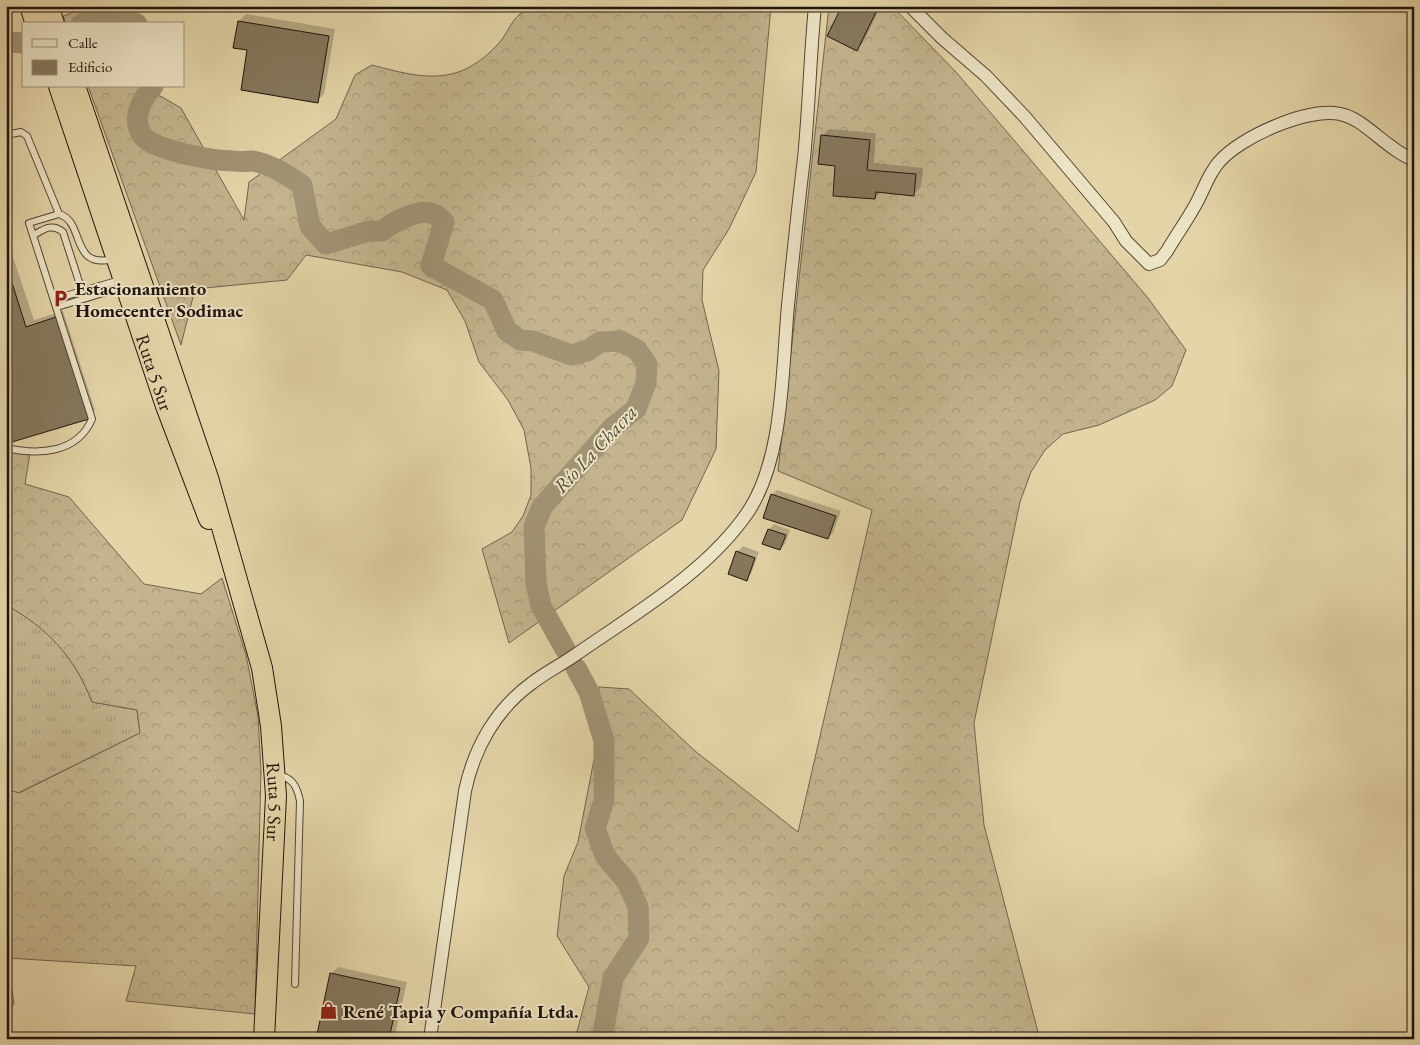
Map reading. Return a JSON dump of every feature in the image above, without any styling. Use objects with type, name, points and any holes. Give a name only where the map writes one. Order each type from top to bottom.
[{"type":"highway","points":[[30,6],[35,22]]},
{"type":"highway","points":[[48,6],[53,22]]},
{"type":"highway","name":"Ruta 5 Sur","points":[[60,88],[117,258],[129,280],[199,498],[233,569],[252,626],[262,668],[276,775],[276,816],[264,1039]]},
{"type":"highway","name":"Ruta 5 Sur","points":[[77,88],[124,232],[129,280]]},
{"type":"highway","points":[[117,258],[123,246],[124,232]]},
{"type":"street","points":[[430,1039],[465,791],[476,755],[489,730],[505,708],[531,684],[645,607],[694,568],[738,525],[763,484],[772,457],[779,402],[804,157],[815,6]]},
{"type":"street","points":[[910,6],[986,76],[1025,117],[1114,222],[1133,249],[1149,264],[1160,260],[1167,251],[1219,162],[1254,136],[1288,122],[1320,114],[1340,114],[1360,123],[1395,152],[1414,160]]},
{"type":"lane","points":[[6,135],[21,132],[27,136],[59,214],[82,291]]},
{"type":"lane","points":[[6,448],[44,452],[66,446],[88,427],[92,419],[29,223],[59,214],[66,216],[74,229],[81,248],[89,256],[104,261],[117,258]]},
{"type":"lane","points":[[34,235],[50,227],[58,228],[63,232]]},
{"type":"lane","points":[[54,299],[129,280]]},
{"type":"lane","points":[[57,307],[129,280]]},
{"type":"lane","points":[[276,775],[286,777],[293,782],[300,801],[295,984]]},
{"type":"green space","points":[[538,6],[771,6],[756,172],[729,229],[703,270],[702,300],[719,371],[716,449],[682,520],[509,643],[482,549],[512,532],[523,516],[531,495],[531,468],[524,430],[508,400],[479,362],[465,321],[447,290],[402,272],[306,255],[287,280],[195,289],[181,345],[89,88],[146,88],[181,108],[244,220],[249,182],[336,119],[355,75],[372,65],[424,76],[440,76],[455,73],[470,67],[484,57],[499,43],[517,17]]},
{"type":"green space","points":[[829,6],[892,6],[956,72],[1148,298],[1186,350],[1172,386],[1155,400],[1099,425],[1063,434],[1045,450],[1031,472],[1020,502],[974,723],[984,825],[1038,1032],[1008,1039],[575,1039],[589,987],[557,936],[564,876],[578,842],[597,744],[599,687],[629,689],[695,751],[798,832],[872,510],[778,471]]},
{"type":"green space","points":[[77,11],[128,22],[65,22],[63,16]]},
{"type":"green space","points":[[6,447],[30,453],[25,484],[69,497],[144,584],[201,594],[222,578],[246,655],[258,716],[261,770],[255,1014],[126,1001],[136,966],[7,958],[14,1003],[6,1020],[6,789],[19,793],[140,733],[137,710],[92,702],[69,658],[34,623],[6,605]]},
{"type":"green space","points":[[6,605],[35,623],[58,645],[77,671],[92,702],[137,710],[140,733],[18,793],[6,789]]},
{"type":"building","points":[[842,6],[866,6],[876,12],[857,51],[827,36]]},
{"type":"building","points":[[238,21],[329,36],[318,103],[241,90],[247,50],[233,48]]},
{"type":"building","points":[[821,135],[870,140],[867,170],[916,174],[914,196],[876,192],[875,199],[833,196],[835,166],[818,164]]},
{"type":"building","points":[[6,264],[26,327],[56,317],[89,419],[12,442],[6,441]]},
{"type":"building","points":[[771,494],[836,516],[828,539],[763,518]]},
{"type":"building","points":[[768,529],[786,535],[780,550],[762,544]]},
{"type":"building","points":[[736,551],[755,558],[747,581],[728,574]]},
{"type":"building","points":[[330,973],[400,988],[389,1039],[316,1039]]},
{"type":"waterway","name":"Río La Chacra","points":[[86,22],[106,13],[131,22]]},
{"type":"waterway","name":"Río La Chacra","points":[[6,34],[9,42]]},
{"type":"waterway","name":"Río La Chacra","points":[[9,42],[22,43]]},
{"type":"waterway","name":"Río La Chacra","points":[[152,88],[145,97],[138,115],[139,129],[148,141],[185,154],[213,159],[253,161],[273,167],[302,185],[310,226],[326,244],[369,231],[382,231],[411,215],[431,213],[444,222],[431,266],[493,300],[507,331],[520,340],[533,341],[571,355],[587,351],[600,342],[621,341],[637,350],[647,364],[646,383],[636,409],[613,427],[542,507],[534,527],[536,583],[541,606],[565,649]]},
{"type":"waterway","name":"Río La Chacra","points":[[576,668],[589,692],[604,741],[604,801],[595,828],[605,856],[627,882],[638,907],[639,938],[613,978],[602,1039]]},
{"type":"place","name":"Estacionamiento Homecenter Sodimac","points":[[61,299]]},
{"type":"place","name":"René Tapia y Compañía Ltda.","points":[[329,1011]]}]
